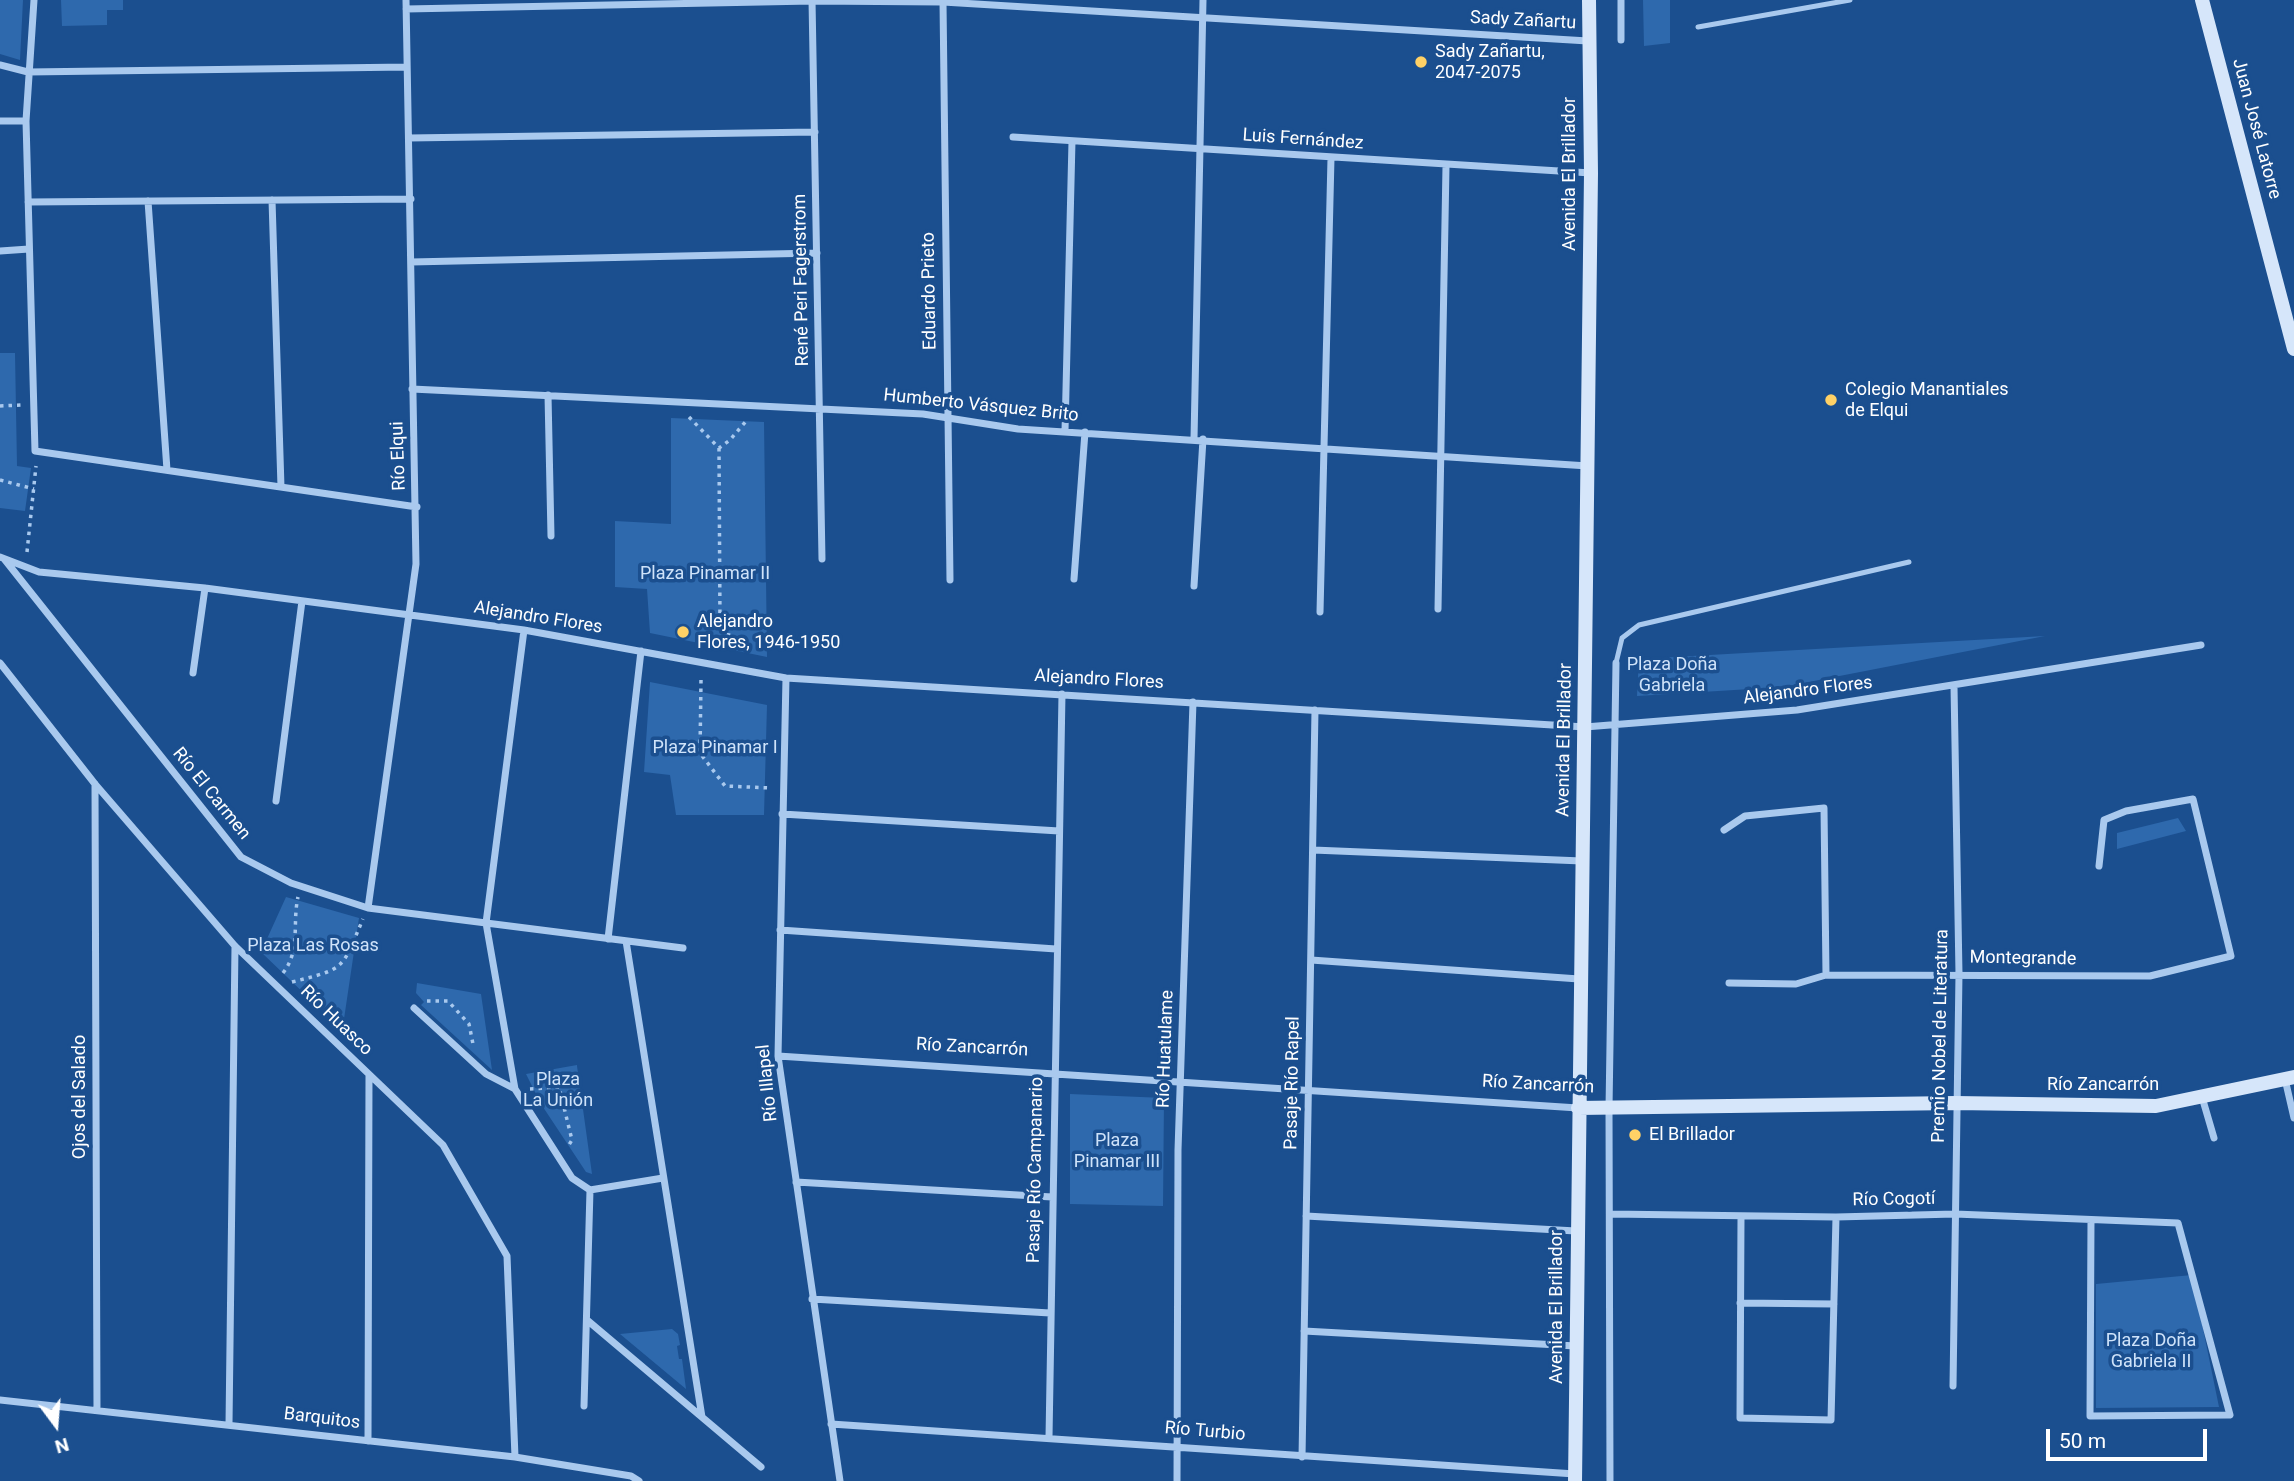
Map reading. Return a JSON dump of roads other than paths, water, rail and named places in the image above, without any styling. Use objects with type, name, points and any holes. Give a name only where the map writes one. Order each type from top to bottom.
[{"type":"street","points":[[34,0],[26,121],[35,451],[417,507]]},
{"type":"street","name":"Río Elqui","points":[[368,908],[416,564],[406,0]]},
{"type":"street","name":"Sady Zañartu","points":[[407,9],[812,0],[943,2],[1588,41]]},
{"type":"street","name":"René Peri Fagerstrom","points":[[812,0],[822,559]]},
{"type":"street","points":[[1194,439],[1203,0]]},
{"type":"street","name":"Avenida El Brillador","points":[[1575,1477],[1579,979],[1585,727],[1591,173],[1588,15],[1591,0]]},
{"type":"street","points":[[1621,0],[1621,40]]},
{"type":"street","name":"Juan José Latorre","points":[[2202,0],[2294,349]]},
{"type":"street","name":"Eduardo Prieto","points":[[943,2],[950,580]]},
{"type":"street","points":[[0,65],[28,72],[407,67]]},
{"type":"street","points":[[0,121],[26,121]]},
{"type":"street","points":[[409,138],[815,132]]},
{"type":"street","name":"Luis Fernández","points":[[1013,137],[1591,173]]},
{"type":"street","points":[[1065,431],[1072,141]]},
{"type":"street","points":[[1320,612],[1331,158]]},
{"type":"street","points":[[1438,609],[1446,166]]},
{"type":"street","points":[[28,202],[411,199]]},
{"type":"street","points":[[272,200],[281,487]]},
{"type":"street","points":[[148,201],[167,470]]},
{"type":"street","points":[[0,251],[29,249]]},
{"type":"street","points":[[411,262],[817,253]]},
{"type":"street","name":"Humberto Vásquez Brito","points":[[412,389],[947,415],[1018,429],[1588,466]]},
{"type":"street","points":[[548,395],[551,536]]},
{"type":"street","points":[[1074,579],[1085,432]]},
{"type":"street","points":[[1194,586],[1203,439]]},
{"type":"street","name":"Alejandro Flores","points":[[2,558],[25,568],[205,588],[409,617],[524,630],[786,678],[1585,727],[1797,710],[2201,645]]},
{"type":"street","name":"Río El Carmen","points":[[2,558],[242,857],[291,883],[368,908],[683,948]]},
{"type":"street","points":[[193,674],[205,588]]},
{"type":"street","points":[[276,801],[302,601]]},
{"type":"street","points":[[524,630],[486,923],[516,1092],[572,1178],[590,1191],[663,1178]]},
{"type":"street","points":[[608,939],[640,651]]},
{"type":"street","name":"Río Huasco","points":[[0,663],[95,784],[235,946],[443,1145],[508,1256],[515,1457]]},
{"type":"street","points":[[1610,1481],[1608,1108],[1616,663]]},
{"type":"street","name":"Río Illapel","points":[[786,678],[778,1056],[840,1481]]},
{"type":"street","name":"Premio Nobel de Literatura","points":[[1952,1386],[1959,974],[1954,686]]},
{"type":"street","name":"Pasaje Río Campanario","points":[[1049,1437],[1062,694]]},
{"type":"street","name":"Río Huatulame","points":[[1177,1481],[1180,1081],[1192,702]]},
{"type":"street","name":"Pasaje Río Rapel","points":[[1302,1457],[1315,710]]},
{"type":"street","name":"Ojos del Salado","points":[[95,784],[97,1410]]},
{"type":"street","name":"Montegrande","points":[[1729,983],[1796,984],[1826,975],[2150,976],[2231,956],[2193,799],[2126,811],[2104,820],[2099,866]]},
{"type":"street","points":[[1724,830],[1745,816],[1824,808],[1826,975]]},
{"type":"street","points":[[782,814],[1059,831]]},
{"type":"street","points":[[1312,850],[1582,861]]},
{"type":"street","points":[[780,930],[1056,949]]},
{"type":"street","points":[[626,941],[702,1417]]},
{"type":"street","points":[[229,1424],[235,946]]},
{"type":"street","points":[[1311,960],[1579,979]]},
{"type":"street","points":[[415,1009],[493,1079],[516,1092]]},
{"type":"street","name":"Río Zancarrón","points":[[778,1056],[1578,1108],[1956,1103],[2135,1107],[2202,1097],[2290,1078]]},
{"type":"street","points":[[369,1075],[369,1441]]},
{"type":"street","points":[[2290,1078],[2294,1118]]},
{"type":"street","points":[[2202,1097],[2214,1138]]},
{"type":"street","points":[[796,1182],[1052,1197]]},
{"type":"street","points":[[584,1406],[590,1191]]},
{"type":"street","name":"Río Cogotí","points":[[1610,1214],[1836,1217],[1955,1214],[2178,1223],[2230,1415],[2090,1416],[2091,1220]]},
{"type":"street","points":[[1306,1216],[1576,1231]]},
{"type":"street","points":[[1741,1217],[1740,1418],[1831,1420],[1836,1217]]},
{"type":"street","points":[[812,1299],[1050,1313]]},
{"type":"street","points":[[1740,1303],[1834,1304]]},
{"type":"street","points":[[587,1320],[761,1467]]},
{"type":"street","points":[[1304,1331],[1576,1346]]},
{"type":"street","name":"Barquitos","points":[[0,1400],[515,1457],[631,1476],[639,1481]]},
{"type":"street","name":"Río Turbio","points":[[831,1424],[1176,1445],[1575,1477]]},
{"type":"lane","points":[[1698,27],[1850,0]]},
{"type":"lane","points":[[1616,663],[1622,638],[1639,625],[1909,562]]},
{"type":"place","name":"Sady Zañartu, 2047-2075","points":[[1421,62]]},
{"type":"place","name":"Colegio Manantiales de Elqui","points":[[1831,400]]},
{"type":"place","name":"Alejandro Flores, 1946-1950","points":[[683,632]]},
{"type":"place","name":"El Brillador","points":[[1635,1135]]},
{"type":"park label","name":"Plaza Pinamar II","points":[[705,574]]},
{"type":"park label","name":"Plaza Doña Gabriela","points":[[1672,675]]},
{"type":"park label","name":"Plaza Pinamar I","points":[[715,748]]},
{"type":"park label","name":"Plaza Las Rosas","points":[[313,946]]},
{"type":"park label","name":"Plaza La Unión","points":[[558,1090]]},
{"type":"park label","name":"Plaza Pinamar III","points":[[1117,1151]]},
{"type":"park label","name":"Plaza Doña Gabriela II","points":[[2151,1351]]}]
